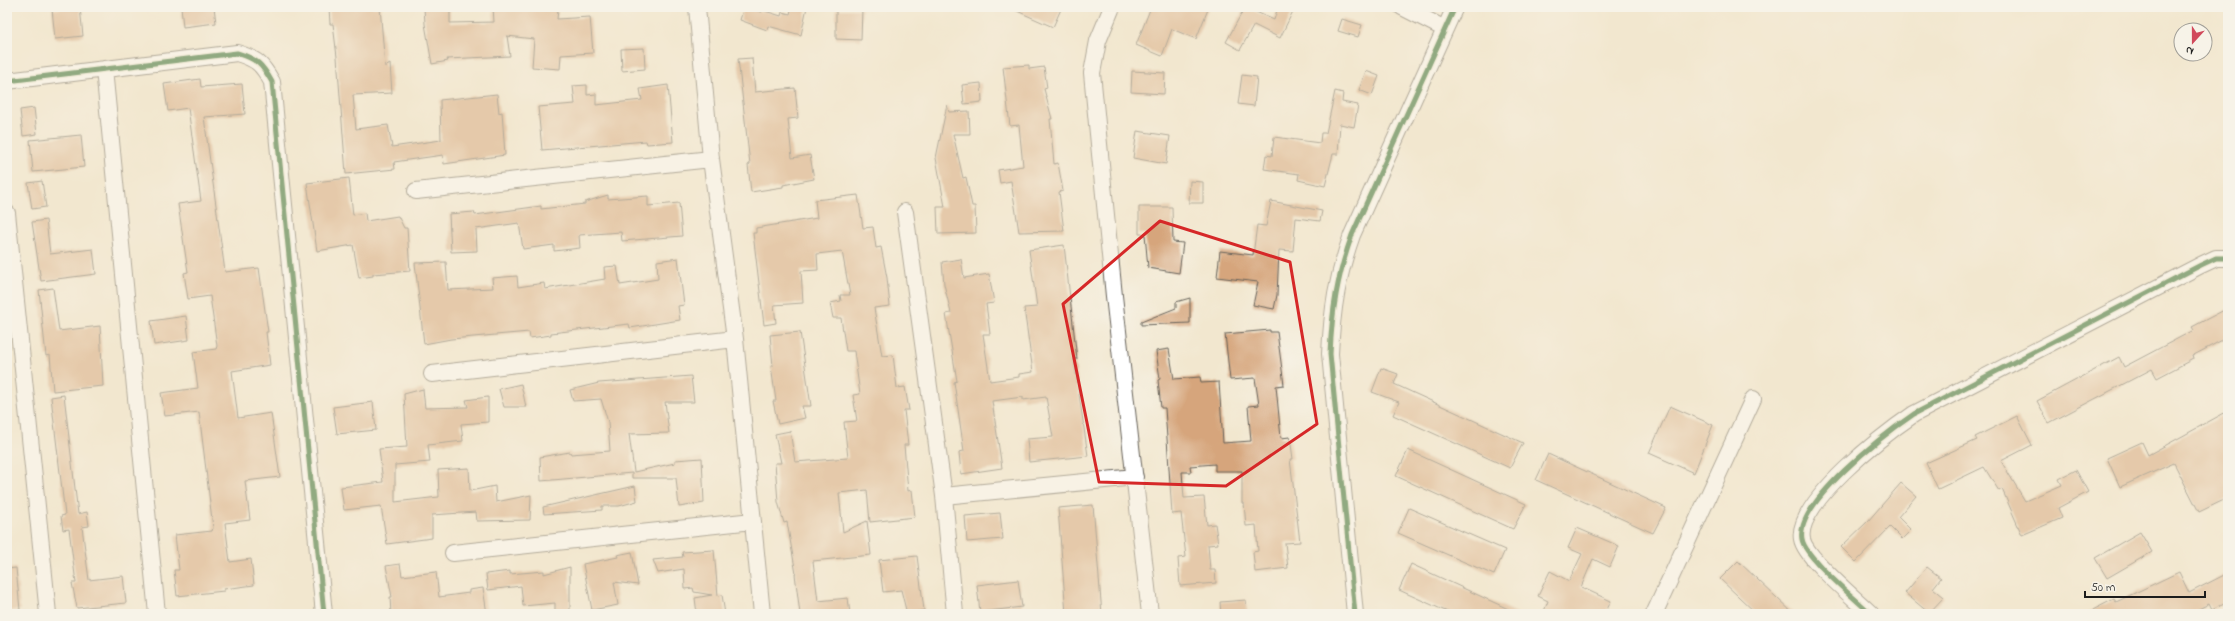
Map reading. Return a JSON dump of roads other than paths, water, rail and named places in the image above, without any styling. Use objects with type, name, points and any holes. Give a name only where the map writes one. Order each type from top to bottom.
[{"type":"street","points":[[697,7],[711,159],[736,340],[762,614]]},
{"type":"street","points":[[1112,7],[1098,41],[1092,73],[1114,296],[1150,614]]},
{"type":"street","points":[[1402,7],[1445,29]]},
{"type":"street","points":[[1355,614],[1331,369],[1332,312],[1343,260],[1352,235],[1455,7]]},
{"type":"street","points":[[7,81],[237,53],[252,58],[264,67],[272,82],[324,614]]},
{"type":"street","points":[[104,69],[157,614]]},
{"type":"street","points":[[416,191],[711,159]]},
{"type":"street","points":[[904,212],[944,496],[955,614]]},
{"type":"street","points":[[7,213],[48,614]]},
{"type":"street","points":[[1871,614],[1818,564],[1802,539],[1803,523],[1810,508],[1856,458],[1887,432],[1914,414],[2201,265],[2216,258],[2228,258]]},
{"type":"street","points":[[432,374],[736,340]]},
{"type":"street","points":[[1654,614],[1753,399]]},
{"type":"street","points":[[944,496],[1135,477]]},
{"type":"street","points":[[453,552],[753,521]]}]
